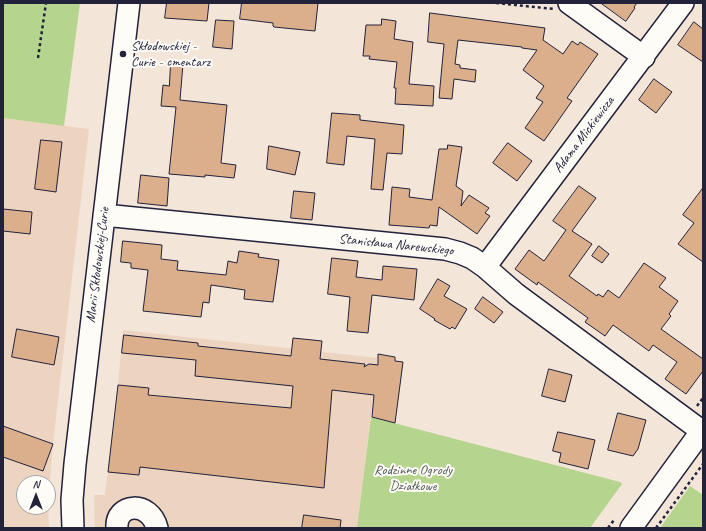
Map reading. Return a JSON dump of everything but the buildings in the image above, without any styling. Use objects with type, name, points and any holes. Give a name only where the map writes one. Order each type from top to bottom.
[{"type":"street","name":"Marii Skłodowskiej-Curie","points":[[73,528],[72,500],[75,464],[129,3]]},
{"type":"street","name":"Adama Mickiewicza","points":[[485,267],[683,3]]},
{"type":"street","points":[[563,6],[644,57]]},
{"type":"street","name":"Stanisława Narewskiego","points":[[104,215],[444,249],[460,253],[472,258],[485,267],[516,294],[702,431]]},
{"type":"street","points":[[631,528],[702,431]]},
{"type":"street","points":[[118,528],[119,517],[125,510],[135,508],[142,509],[150,513],[155,520],[157,528]]},
{"type":"path","points":[[38,58],[46,3]]},
{"type":"path","points":[[496,3],[563,6]]},
{"type":"path","points":[[656,528],[703,464]]},
{"type":"shaded area","points":[[3,118],[89,129],[50,475],[16,475],[16,515],[48,515],[49,528],[3,528]]},
{"type":"shaded area","points":[[123,330],[378,358],[357,528],[95,528],[94,495],[105,495]]},
{"type":"green space","points":[[3,3],[80,3],[64,126],[3,118]]},
{"type":"green space","name":"Rodzinne Ogrody Działkowe","points":[[371,417],[620,482],[622,484],[590,528],[357,528]]},
{"type":"green space","points":[[690,486],[703,495],[703,528],[660,528]]},
{"type":"place","name":"Skłodowskiej - Curie - cmentarz","points":[[123,54]]}]
